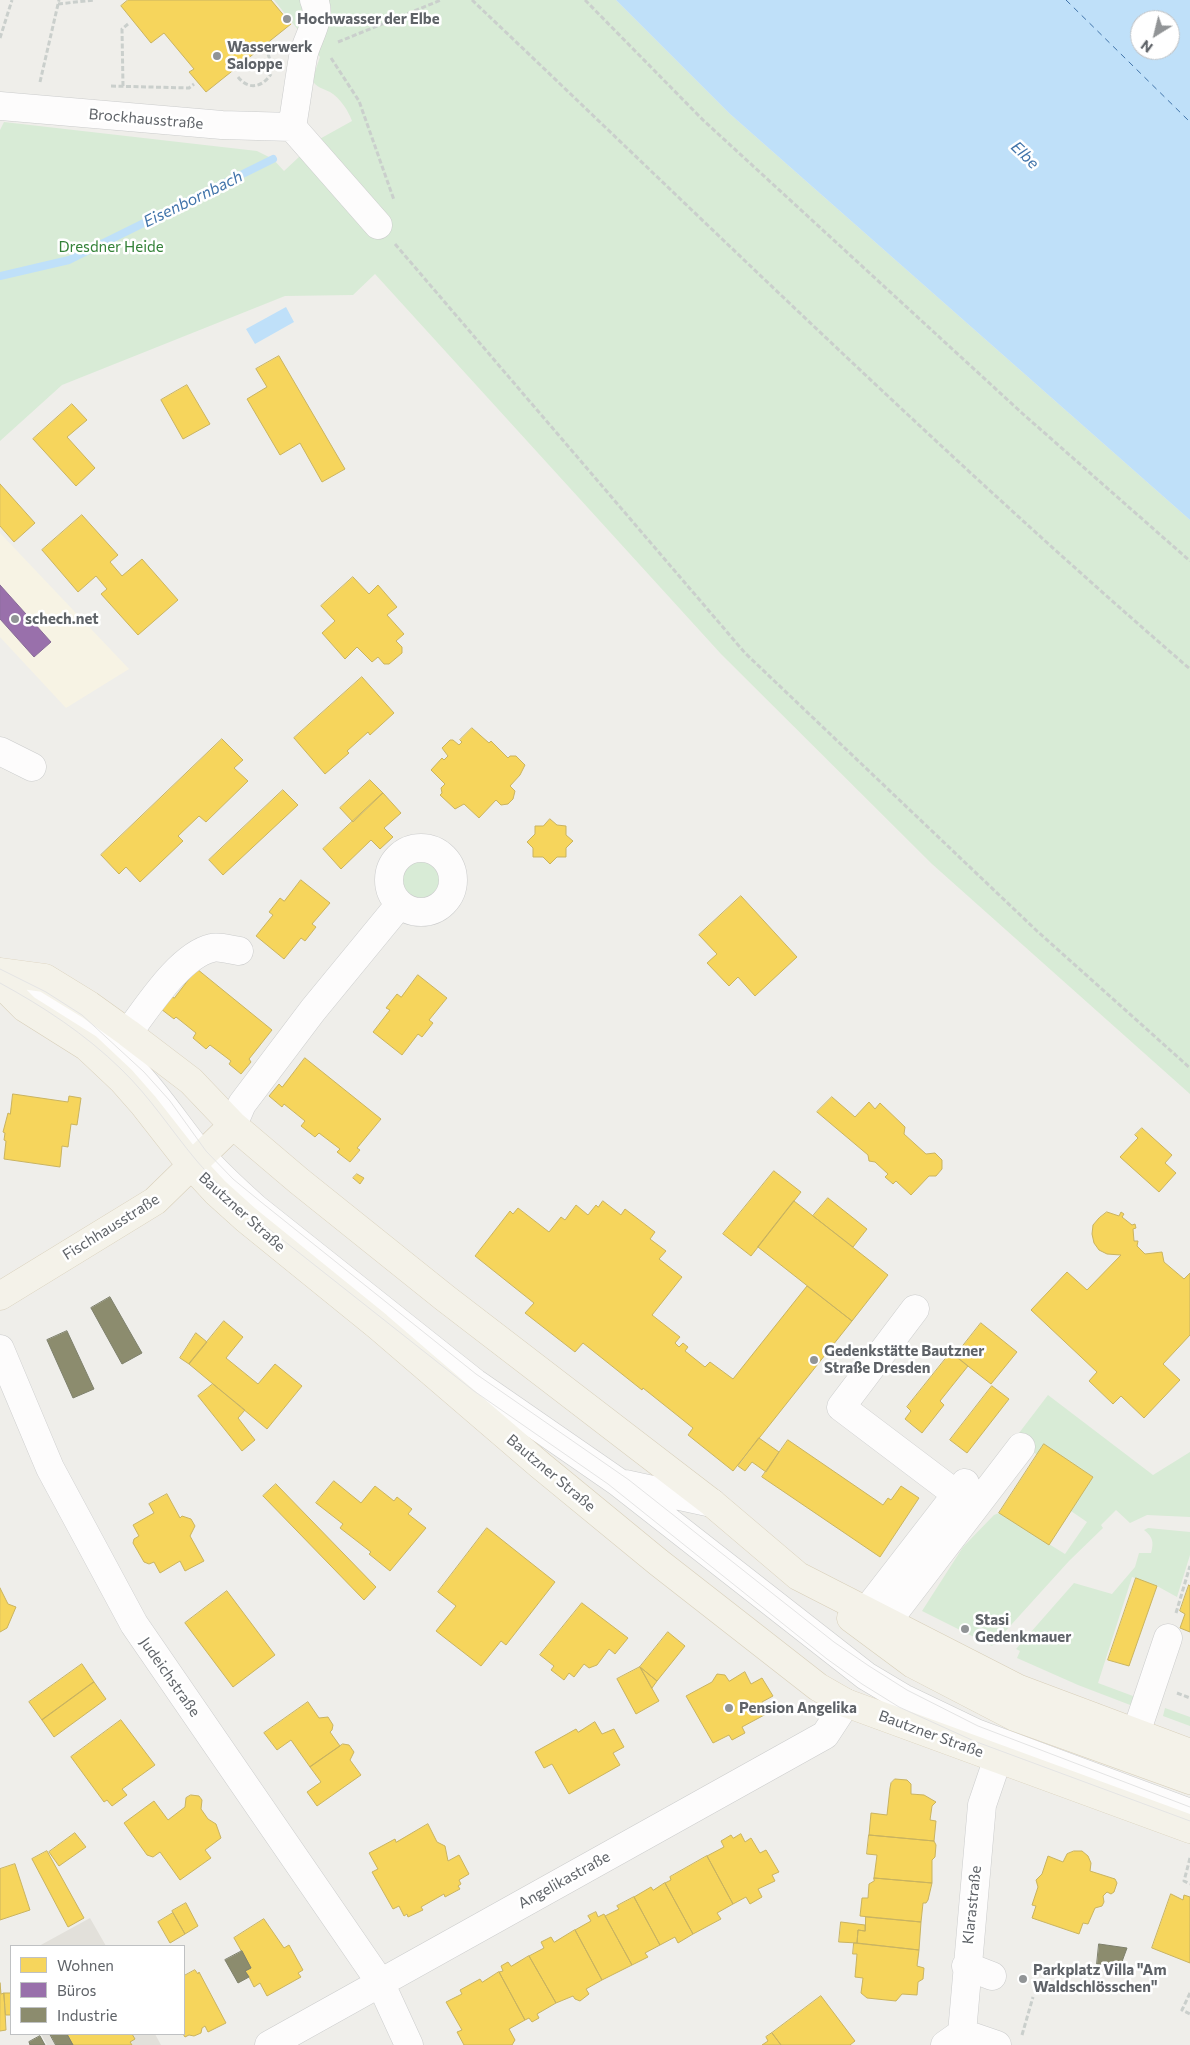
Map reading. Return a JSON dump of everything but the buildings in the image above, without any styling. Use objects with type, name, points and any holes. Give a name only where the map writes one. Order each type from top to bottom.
[{"type":"main road","points":[[0,972],[45,978],[89,1005],[128,1033],[191,1081],[233,1124],[287,1171],[445,1298],[712,1503],[798,1576],[882,1642],[914,1664],[1015,1717],[1190,1780]]},
{"type":"main road","name":"Bautzner Straße","points":[[0,983],[25,1008],[87,1047],[122,1080],[196,1161],[216,1192],[246,1219],[465,1400],[540,1465],[666,1568],[818,1687],[846,1703],[1190,1829]]},
{"type":"main road","name":"Fischhausstraße","points":[[0,1296],[155,1201],[233,1124]]},
{"type":"main road","points":[[798,1576],[1017,1688],[1190,1753]]},
{"type":"street","points":[[314,0],[316,5],[314,51],[292,127],[390,223]]},
{"type":"street","name":"Brockhausstraße","points":[[0,106],[222,125],[292,127]]},
{"type":"street","points":[[0,751],[32,767]]},
{"type":"street","points":[[233,1124],[242,1104],[313,1010],[400,904]]},
{"type":"street","points":[[128,1033],[172,975],[188,960],[212,948],[239,951]]},
{"type":"street","points":[[0,976],[46,1001],[83,1026],[133,1070],[165,1106],[196,1161],[228,1184],[255,1208],[475,1383],[618,1482],[832,1651],[903,1698],[976,1733],[1190,1814]]},
{"type":"street","points":[[876,1617],[960,1488],[841,1407],[915,1309]]},
{"type":"street","name":"Judeichstraße","points":[[0,1349],[50,1468],[134,1624],[380,1982],[409,2045]]},
{"type":"street","points":[[465,1400],[531,1422]]},
{"type":"street","points":[[876,1617],[1021,1447]]},
{"type":"street","points":[[618,1482],[712,1503]]},
{"type":"street","points":[[1136,1733],[1168,1638]]},
{"type":"street","points":[[872,1679],[899,1707],[959,1745]]},
{"type":"street","name":"Angelikastraße","points":[[269,2045],[825,1735],[846,1703]]},
{"type":"street","name":"Klarastraße","points":[[953,2039],[966,1966],[982,1805],[998,1758]]},
{"type":"street","points":[[966,1966],[992,1976]]},
{"type":"street","points":[[953,2039],[1008,2044]]},
{"type":"path","points":[[0,38],[12,0]]},
{"type":"path","points":[[40,84],[59,2],[94,0]]},
{"type":"path","points":[[441,0],[314,51],[359,101],[393,194],[390,223],[397,248],[745,653],[1037,930],[1190,1068]]},
{"type":"path","points":[[472,0],[819,331],[1004,504],[1190,669]]},
{"type":"path","points":[[585,0],[711,127],[1023,414],[1190,561]]},
{"type":"path","points":[[123,86],[122,30],[128,24]]},
{"type":"path","points":[[238,77],[242,83],[250,86],[265,83],[271,76],[273,68],[268,54]]},
{"type":"path","points":[[390,223],[397,248]]},
{"type":"path","points":[[1168,1638],[1190,1566]]},
{"type":"path","points":[[1190,1858],[1184,1881],[1190,1884]]},
{"type":"path","points":[[1190,1993],[1182,2010],[1190,2014]]},
{"type":"path","points":[[1008,2044],[1034,1997]]},
{"type":"shaded area","points":[[0,533],[129,669],[66,708],[0,637]]},
{"type":"shaded area","points":[[90,1918],[105,1945],[41,1945]]},
{"type":"shaded area","points":[[42,2035],[156,2035],[161,2045],[47,2045]]},
{"type":"green space","name":"Dresdner Heide","points":[[274,0],[616,0],[730,114],[1190,520],[1190,1094],[932,864],[721,654],[375,274],[353,295],[285,296],[62,385],[0,441],[0,130],[4,122],[257,151],[273,159],[284,171],[316,141],[352,121],[340,101],[312,80],[320,57]]},
{"type":"green space","points":[[421,858],[433,862],[439,868],[443,880],[439,892],[433,898],[421,902],[409,898],[403,892],[399,880],[403,868],[409,862]]},
{"type":"green space","points":[[1048,1395],[1153,1475],[1190,1452],[1190,1517],[1147,1515],[1130,1523],[1116,1510],[1101,1525],[1103,1528],[1069,1561],[992,1646],[922,1611],[963,1547],[994,1515],[999,1513],[1065,1554],[1087,1522],[1071,1511],[1093,1477],[1044,1445],[1037,1455],[1016,1437]]},
{"type":"green space","points":[[1148,1528],[1190,1532],[1190,1555],[1177,1597],[1157,1586],[1132,1577],[1098,1683],[1141,1699],[1138,1708],[1078,1685],[1017,1658],[1020,1651],[1016,1649],[1074,1583],[1112,1594],[1135,1567],[1139,1553],[1151,1553],[1152,1540],[1144,1530]]},
{"type":"green space","points":[[1165,1708],[1190,1717],[1190,1726],[1163,1716]]},
{"type":"water","name":"Elbe","points":[[616,0],[1190,0],[1190,520],[730,114]]},
{"type":"water","points":[[286,307],[294,322],[255,344],[246,329]]},
{"type":"waterway","name":"Eisenbornbach","points":[[0,276],[69,260],[273,159]]},
{"type":"ferry route","points":[[1066,0],[1190,122]]},
{"type":"tram line","points":[[0,969],[46,992],[82,1015],[144,1072],[170,1101],[206,1151],[233,1179],[261,1202],[476,1374],[629,1480],[834,1642],[907,1690],[978,1726],[1190,1807]]},
{"type":"tram line","points":[[0,983],[64,1022],[107,1056],[141,1091],[202,1167],[250,1214],[474,1391],[608,1484],[827,1659],[862,1684],[899,1707],[974,1741],[1190,1821]]},
{"type":"place","name":"Hochwasser der Elbe","points":[[287,19]]},
{"type":"place","name":"Wasserwerk Saloppe","points":[[217,56]]},
{"type":"place","name":"schech.net","points":[[15,619]]},
{"type":"place","name":"Gedenkstätte Bautzner Straße Dresden","points":[[814,1360]]},
{"type":"place","name":"Stasi Gedenkmauer","points":[[965,1629]]},
{"type":"place","name":"Pension Angelika","points":[[729,1708]]},
{"type":"place","name":"Parkplatz Villa \"Am Waldschlösschen\"","points":[[1023,1979]]}]
